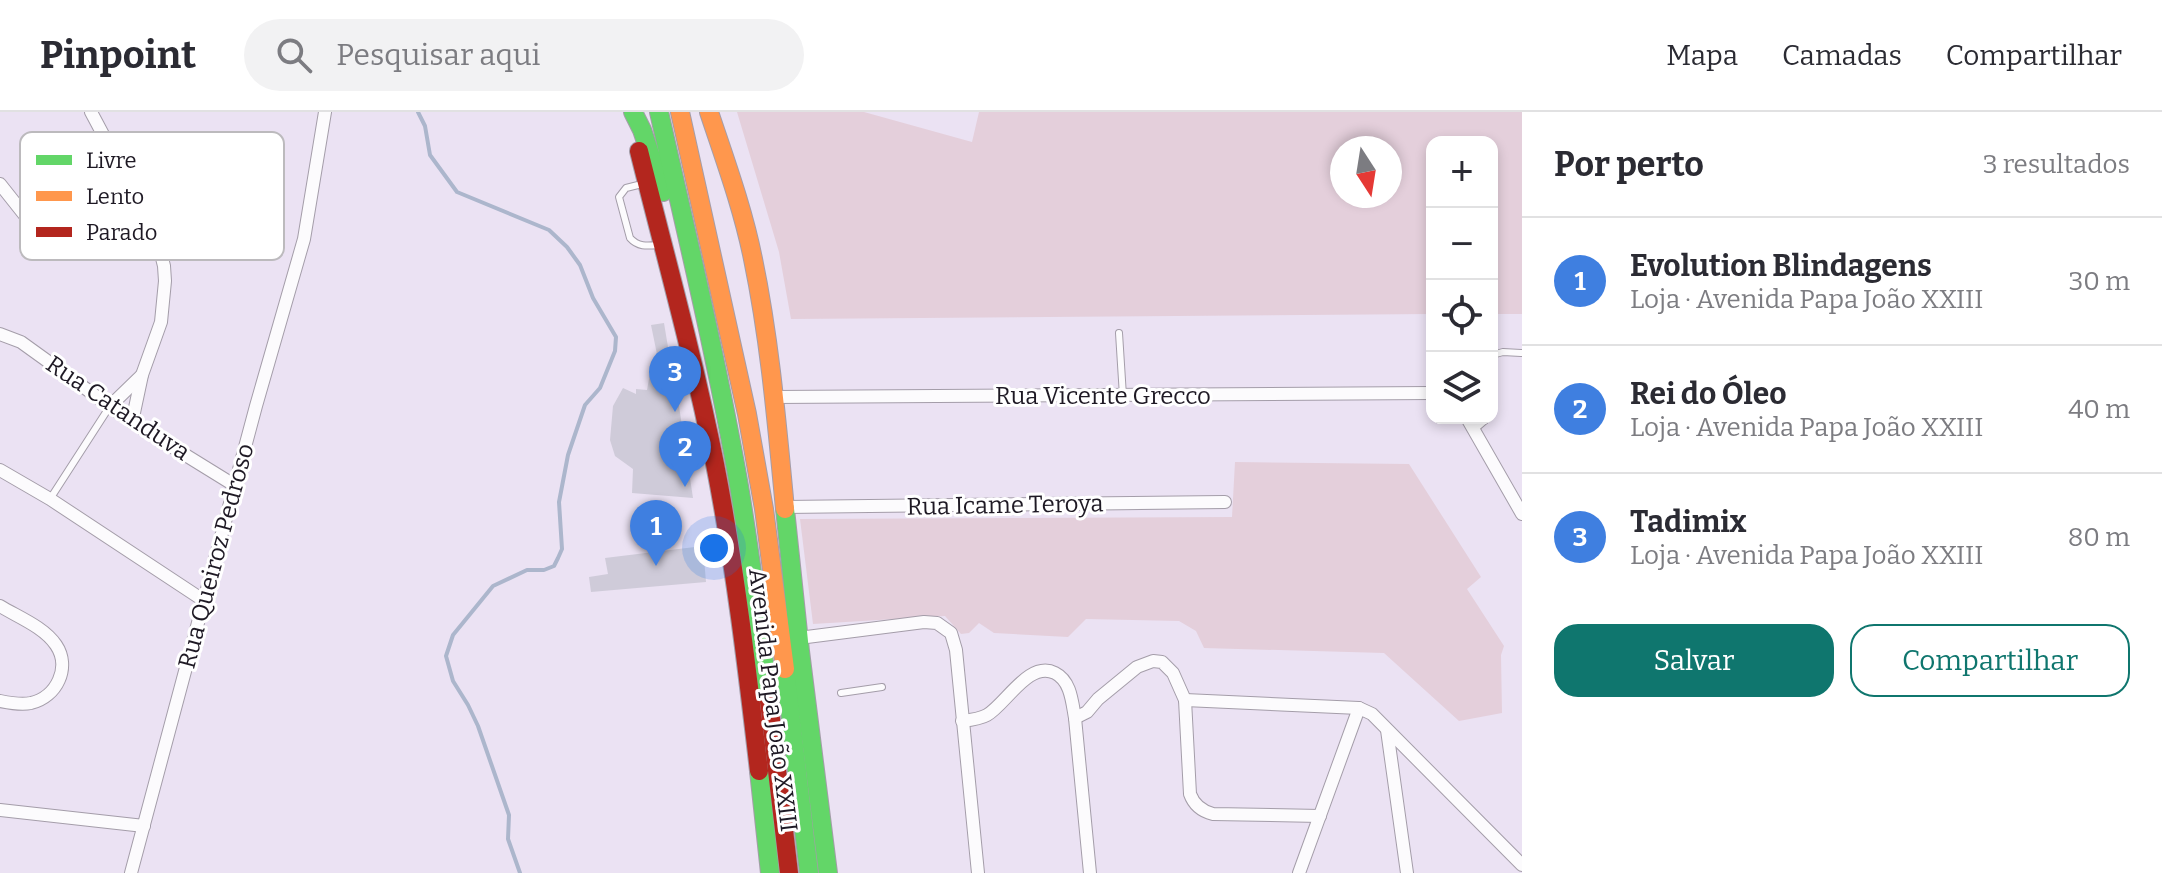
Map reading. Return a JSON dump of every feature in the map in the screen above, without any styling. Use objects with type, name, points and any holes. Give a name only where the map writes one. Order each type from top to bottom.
[{"type":"main road","name":"Avenida Papa João XXIII","points":[[631,112],[661,244],[698,383],[733,567],[770,873]]},
{"type":"main road","points":[[631,112],[642,130],[689,280],[709,332]]},
{"type":"main road","name":"Avenida Papa João XXIII","points":[[659,112],[709,332],[738,483],[752,571],[789,873]]},
{"type":"main road","name":"Avenida Papa João XXIII","points":[[680,112],[730,330],[765,523],[809,873]]},
{"type":"main road","points":[[696,112],[728,262],[732,292],[730,330]]},
{"type":"main road","name":"Avenida Papa João XXIII","points":[[709,112],[733,181],[763,317],[828,873]]},
{"type":"street","points":[[91,112],[102,132]]},
{"type":"street","name":"Rua Queiroz Pedroso","points":[[131,873],[234,485],[304,239],[325,112]]},
{"type":"street","points":[[0,184],[20,209]]},
{"type":"street","points":[[132,422],[142,375],[161,322],[165,281],[162,260]]},
{"type":"street","name":"Rua Catanduva","points":[[0,334],[29,347],[132,422],[234,485]]},
{"type":"street","points":[[110,406],[142,375]]},
{"type":"street","name":"Rua Vicente Grecco","points":[[774,397],[1426,393]]},
{"type":"street","points":[[1471,424],[1522,514]]},
{"type":"street","points":[[0,470],[50,499],[203,600]]},
{"type":"street","name":"Rua Icame Teroya","points":[[785,507],[1225,502]]},
{"type":"street","points":[[0,606],[45,633],[55,643],[63,664],[57,684],[43,698],[22,704],[0,701]]},
{"type":"street","points":[[799,638],[924,622],[945,627],[951,633],[956,650],[978,873]]},
{"type":"street","points":[[1075,718],[1087,712],[1137,667],[1153,661],[1162,662],[1168,667],[1185,700],[1190,794],[1200,809],[1213,814],[1320,816]]},
{"type":"street","points":[[962,721],[986,716],[1027,678],[1043,670],[1063,679],[1075,718],[1090,873]]},
{"type":"street","points":[[1072,701],[1098,699]]},
{"type":"street","points":[[1185,700],[1359,708],[1372,714],[1519,862],[1518,873]]},
{"type":"street","points":[[1299,873],[1359,708]]},
{"type":"street","points":[[1387,730],[1407,873]]},
{"type":"street","points":[[0,810],[144,826]]},
{"type":"lane","points":[[647,183],[626,188],[619,197],[630,238],[635,243],[648,246],[661,244]]},
{"type":"lane","points":[[1119,333],[1123,396]]},
{"type":"lane","points":[[1498,353],[1521,353]]},
{"type":"lane","points":[[50,499],[110,406]]},
{"type":"lane","points":[[841,693],[882,687]]},
{"type":"shaded area","points":[[737,112],[864,112],[972,142],[979,112],[1522,112],[1522,314],[1498,314],[1498,136],[1426,136],[1426,314],[791,319],[779,252]]},
{"type":"shaded area","points":[[1235,462],[1409,464],[1481,577],[1467,589],[1504,646],[1501,655],[1502,713],[1459,721],[1384,653],[1204,648],[1196,631],[1179,621],[1086,619],[1068,637],[994,633],[979,623],[969,633],[961,634],[945,616],[813,624],[800,519],[1232,517]]},
{"type":"building","points":[[664,323],[672,371],[675,372],[672,393],[677,393],[693,498],[632,493],[633,469],[615,456],[610,440],[613,406],[623,388],[636,394],[636,389],[647,390],[651,368],[660,369],[651,325]]},
{"type":"building","points":[[703,546],[706,582],[591,592],[589,577],[608,574],[605,558]]},
{"type":"waterway","points":[[418,112],[425,126],[430,155],[457,192],[549,230],[580,265],[593,298],[616,337],[615,351],[600,388],[585,405],[568,455],[559,502],[562,549],[554,566],[544,570],[527,570],[493,586],[453,635],[446,656],[453,681],[478,726],[509,815],[508,839],[520,873]]},
{"type":"traffic: fast","points":[[633,112],[663,192]]},
{"type":"traffic: fast","points":[[659,112],[730,439],[769,702]]},
{"type":"traffic: fast","points":[[785,509],[828,873]]},
{"type":"traffic: fast","points":[[785,669],[809,873]]},
{"type":"traffic: fast","points":[[759,771],[770,873]]},
{"type":"traffic: slow","points":[[680,112],[747,414],[764,509],[785,669]]},
{"type":"traffic: slow","points":[[709,112],[744,222],[759,290],[785,509]]},
{"type":"traffic: jam","points":[[639,151],[689,346],[715,464],[735,579],[759,771]]},
{"type":"traffic: jam","points":[[769,702],[789,873]]},
{"type":"place","name":"Tadimix","points":[[675,412]]},
{"type":"place","name":"Rei do Óleo","points":[[685,487]]},
{"type":"place","name":"Evolution Blindagens","points":[[656,566]]}]
